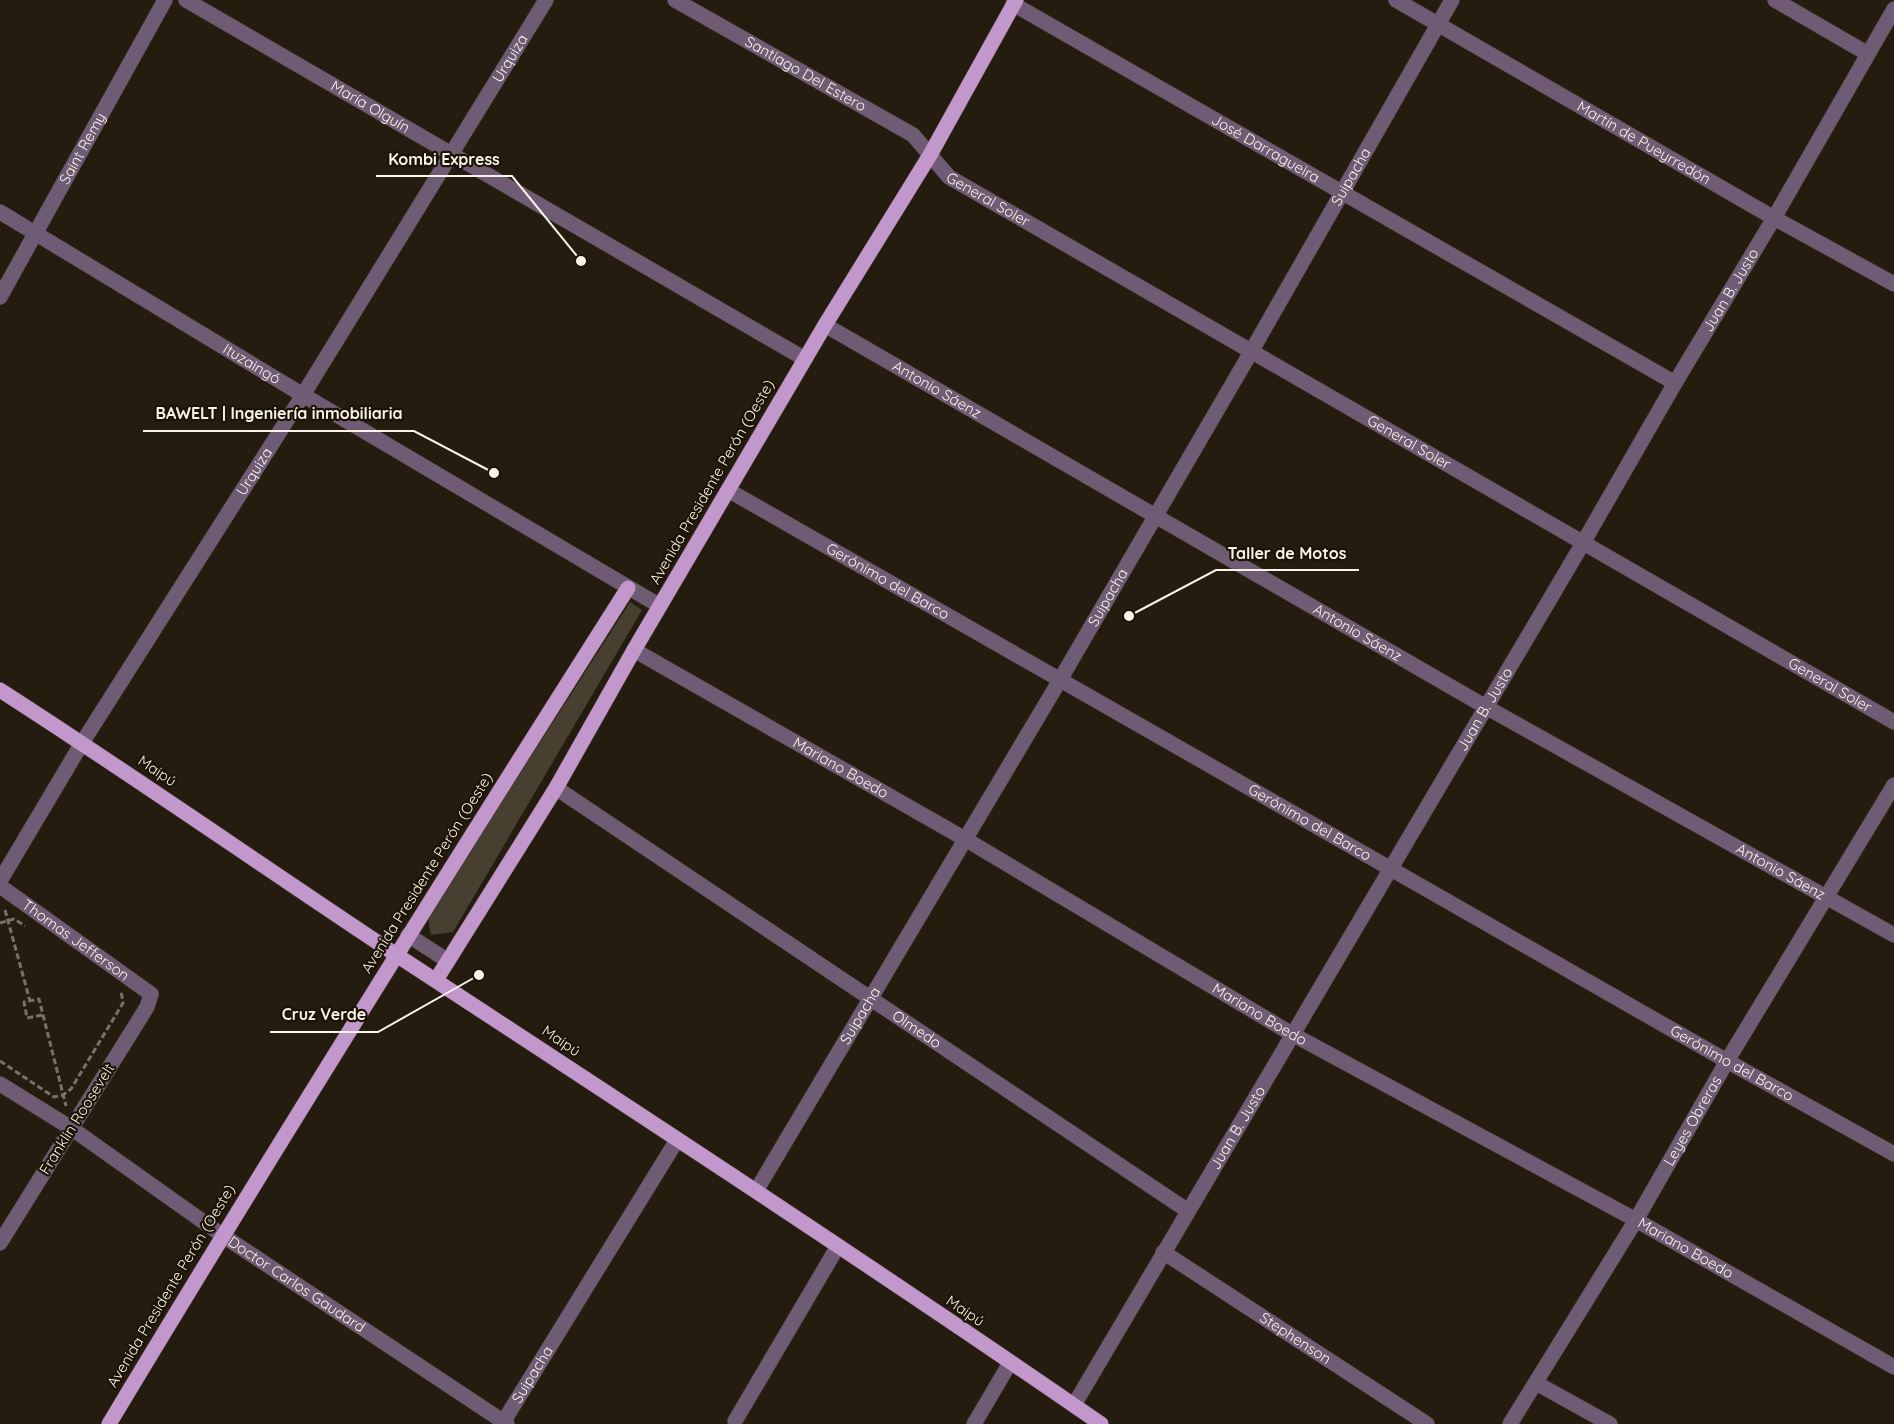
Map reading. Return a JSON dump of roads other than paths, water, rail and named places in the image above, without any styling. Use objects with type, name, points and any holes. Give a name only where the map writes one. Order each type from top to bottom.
[{"type":"main road","name":"Avenida Presidente Perón (Oeste)","points":[[436,980],[556,788],[825,325],[930,155],[1014,2]]},
{"type":"main road","name":"Avenida Presidente Perón (Oeste)","points":[[109,1424],[222,1235],[408,935],[628,588]]},
{"type":"main road","name":"Maipú","points":[[0,690],[396,955],[756,1191],[1101,1424]]},
{"type":"street","name":"Saint Remy","points":[[0,297],[165,0]]},
{"type":"street","name":"María Olguín","points":[[186,0],[805,359]]},
{"type":"street","name":"Urquiza","points":[[0,881],[82,743],[303,395],[546,0]]},
{"type":"street","name":"Santiago Del Estero","points":[[675,0],[913,135],[930,155]]},
{"type":"street","name":"Martín de Pueyrredón","points":[[1396,0],[1774,218],[1894,284]]},
{"type":"street","name":"Suipacha","points":[[756,1191],[1060,680],[1452,0]]},
{"type":"street","points":[[1775,0],[1868,54]]},
{"type":"street","name":"José Darragueira","points":[[1014,2],[1675,383]]},
{"type":"street","name":"Juan B. Justo","points":[[1074,1406],[1774,218],[1894,9]]},
{"type":"street","name":"General Soler","points":[[930,155],[949,177],[1894,722]]},
{"type":"street","name":"Ituzaingó","points":[[0,212],[303,395],[660,606]]},
{"type":"street","name":"Antonio Sáenz","points":[[825,325],[1486,707],[1894,935]]},
{"type":"street","name":"Gerónimo del Barco","points":[[728,490],[1727,1061],[1894,1154]]},
{"type":"street","name":"Mariano Boedo","points":[[634,651],[965,839],[1292,1034],[1636,1220],[1894,1367]]},
{"type":"street","name":"Leyes Obreras","points":[[1510,1424],[1636,1220],[1727,1061],[1894,785]]},
{"type":"street","name":"Olmedo","points":[[556,788],[1188,1211]]},
{"type":"street","name":"Thomas Jefferson","points":[[1,894],[151,994]]},
{"type":"street","points":[[408,935],[448,960]]},
{"type":"street","name":"Franklin Roosevelt","points":[[0,1243],[147,1007],[151,994]]},
{"type":"street","name":"Doctor Carlos Gaudard","points":[[0,1084],[71,1128],[222,1235],[504,1423]]},
{"type":"street","name":"Suipacha","points":[[504,1423],[677,1140]]},
{"type":"street","points":[[735,1421],[838,1246]]},
{"type":"street","name":"Stephenson","points":[[1163,1252],[1427,1424]]},
{"type":"street","points":[[974,1424],[1010,1363]]},
{"type":"street","points":[[1536,1383],[1610,1424]]},
{"type":"place","name":"Kombi Express","points":[[581,261]]},
{"type":"place","name":"BAWELT | Ingeniería inmobiliaria","points":[[494,473]]},
{"type":"place","name":"Taller de Motos","points":[[1129,616]]},
{"type":"place","name":"Cruz Verde","points":[[479,975]]}]
